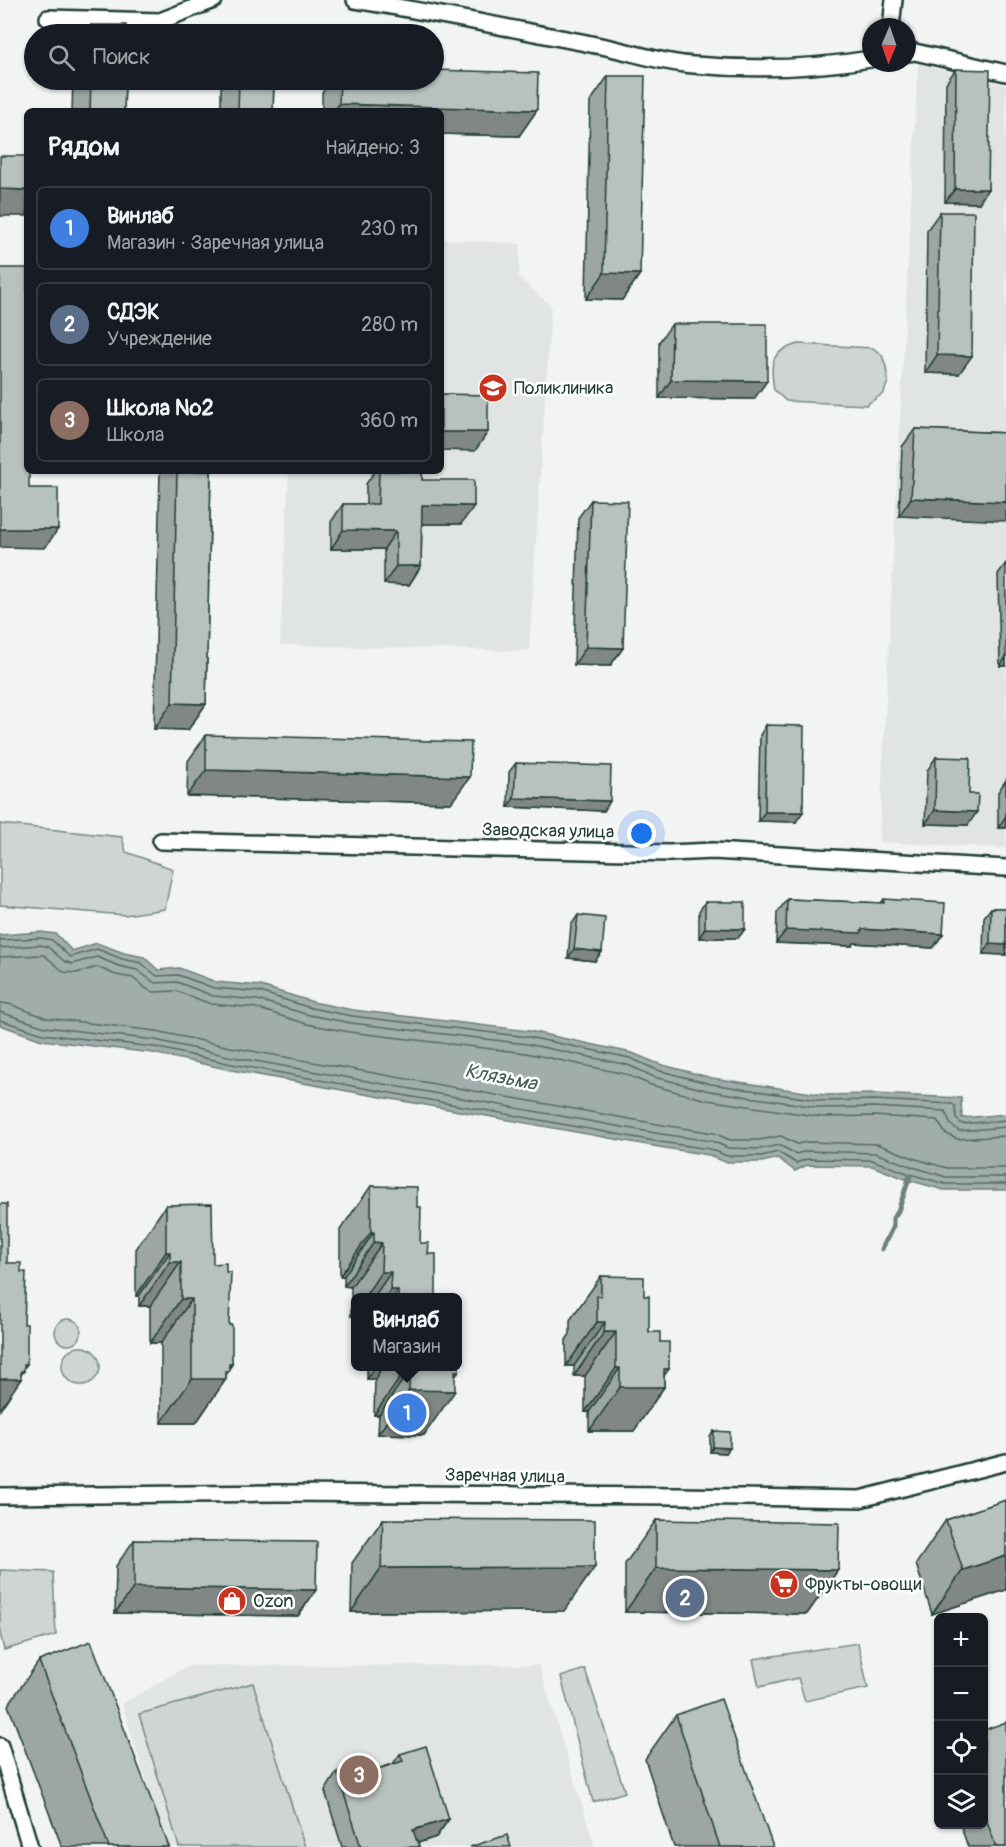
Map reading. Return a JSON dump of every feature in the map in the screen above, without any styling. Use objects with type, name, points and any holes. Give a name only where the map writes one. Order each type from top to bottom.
[{"type":"street","points":[[48,18],[160,21],[213,0]]},
{"type":"street","points":[[355,0],[420,10],[615,49],[654,60],[694,66],[770,68],[862,60]]},
{"type":"street","points":[[892,18],[894,0]]},
{"type":"street","points":[[916,52],[1006,73]]},
{"type":"street","name":"Заводская улица","points":[[161,842],[669,853],[713,851],[1006,868]]},
{"type":"street","name":"Заречная улица","points":[[0,1496],[291,1493],[860,1499],[1006,1462]]},
{"type":"street","points":[[0,1746],[30,1847]]},
{"type":"shaded area","points":[[918,64],[1006,85],[1006,848],[879,842]]},
{"type":"shaded area","name":"Поликлиника","points":[[444,239],[520,244],[519,278],[551,306],[529,651],[280,645],[289,474],[444,474]]},
{"type":"shaded area","points":[[798,344],[873,348],[882,355],[886,367],[888,381],[884,393],[866,405],[786,401],[774,390],[772,365],[777,355]]},
{"type":"shaded area","points":[[0,824],[122,837],[126,852],[173,869],[165,909],[125,915],[0,905]]},
{"type":"shaded area","points":[[68,1319],[77,1323],[81,1332],[77,1341],[68,1345],[59,1341],[55,1332],[59,1323]]},
{"type":"shaded area","points":[[81,1347],[94,1353],[100,1366],[94,1379],[81,1385],[68,1379],[62,1366],[68,1353]]},
{"type":"shaded area","points":[[0,1570],[53,1572],[56,1635],[4,1650],[0,1633]]},
{"type":"shaded area","points":[[858,1643],[868,1688],[805,1701],[798,1678],[759,1687],[753,1659]]},
{"type":"shaded area","points":[[539,1665],[595,1847],[167,1847],[122,1704],[188,1666]]},
{"type":"shaded area","points":[[585,1669],[625,1792],[593,1802],[561,1677]]},
{"type":"shaded area","points":[[253,1683],[305,1847],[179,1847],[139,1714]]},
{"type":"water","name":"Клязьма","points":[[41,932],[56,934],[72,951],[97,943],[124,953],[144,957],[158,970],[179,968],[216,982],[261,986],[313,1002],[353,1010],[529,1031],[632,1053],[659,1064],[712,1078],[825,1095],[874,1094],[961,1098],[962,1118],[1006,1114],[1006,1190],[944,1190],[908,1180],[872,1166],[807,1165],[795,1171],[778,1158],[762,1162],[725,1162],[709,1155],[231,1070],[153,1053],[42,1040],[0,1025],[0,935]]},
{"type":"building","points":[[956,69],[990,70],[988,189],[955,189]]},
{"type":"building","points":[[444,70],[538,73],[537,110],[339,104],[340,90],[444,90]]},
{"type":"building","points":[[608,76],[645,76],[640,274],[604,273]]},
{"type":"building","points":[[91,90],[125,90],[124,108],[90,108]]},
{"type":"building","points":[[239,90],[274,90],[273,108],[238,108]]},
{"type":"building","points":[[0,156],[24,156],[24,190],[0,189]]},
{"type":"building","points":[[940,212],[974,212],[972,356],[937,355]]},
{"type":"building","points":[[0,268],[24,268],[24,474],[29,474],[29,488],[58,488],[58,529],[0,529]]},
{"type":"building","points":[[672,324],[767,324],[767,381],[671,380]]},
{"type":"building","points":[[444,394],[488,395],[488,432],[444,432]]},
{"type":"building","points":[[915,429],[1006,433],[1006,502],[911,498]]},
{"type":"building","points":[[177,474],[211,474],[206,704],[172,703]]},
{"type":"building","points":[[379,474],[422,474],[422,480],[474,480],[474,506],[422,505],[421,566],[396,566],[396,531],[343,530],[343,504],[378,504]]},
{"type":"building","points":[[591,500],[628,501],[623,648],[586,647]]},
{"type":"building","points":[[766,725],[804,726],[803,812],[765,812]]},
{"type":"building","points":[[206,735],[471,742],[470,777],[206,770]]},
{"type":"building","points":[[936,757],[970,758],[969,794],[978,794],[977,812],[935,810]]},
{"type":"building","points":[[516,763],[611,766],[610,801],[514,798]]},
{"type":"building","points":[[787,899],[884,903],[884,899],[945,903],[943,934],[862,929],[861,933],[786,930]]},
{"type":"building","points":[[705,902],[745,902],[745,929],[705,928]]},
{"type":"building","points":[[991,908],[1006,908],[1006,945],[990,944]]},
{"type":"building","points":[[578,915],[605,918],[602,952],[574,949]]},
{"type":"building","points":[[371,1186],[417,1187],[417,1207],[421,1207],[420,1243],[429,1243],[428,1254],[436,1254],[436,1293],[398,1293],[398,1290],[390,1290],[391,1272],[381,1272],[382,1243],[374,1242],[374,1232],[371,1232]]},
{"type":"building","points":[[0,1204],[7,1204],[7,1263],[21,1263],[21,1272],[26,1272],[24,1324],[27,1324],[27,1364],[24,1364],[24,1371],[21,1371],[21,1379],[0,1379]]},
{"type":"building","points":[[212,1204],[213,1264],[226,1263],[226,1272],[231,1272],[229,1325],[232,1325],[232,1364],[229,1364],[229,1371],[226,1371],[226,1379],[192,1379],[192,1299],[181,1299],[181,1262],[170,1262],[170,1252],[166,1252],[166,1205]]},
{"type":"building","points":[[601,1276],[644,1277],[644,1296],[649,1296],[649,1332],[660,1332],[660,1342],[669,1342],[669,1369],[664,1369],[664,1387],[620,1387],[620,1368],[616,1368],[616,1332],[604,1332],[605,1322],[597,1322],[597,1296],[601,1296]]},
{"type":"building","points":[[409,1371],[455,1371],[455,1391],[409,1390]]},
{"type":"building","points":[[714,1431],[730,1432],[730,1448],[713,1447]]},
{"type":"building","points":[[1006,1500],[1006,1556],[963,1570],[946,1520]]},
{"type":"building","points":[[383,1519],[595,1520],[595,1567],[381,1568]]},
{"type":"building","points":[[656,1520],[839,1523],[838,1570],[656,1568]]},
{"type":"building","points":[[134,1540],[317,1542],[316,1590],[134,1587]]},
{"type":"building","points":[[91,1641],[169,1847],[109,1847],[39,1661]]},
{"type":"building","points":[[721,1699],[773,1847],[720,1847],[676,1715]]},
{"type":"building","points":[[1006,1722],[1006,1847],[996,1847],[988,1824],[988,1729]]},
{"type":"building","points":[[426,1746],[449,1819],[413,1830],[419,1847],[361,1847],[337,1772],[359,1766],[362,1774],[403,1761],[400,1754]]},
{"type":"building","points":[[507,1835],[511,1847],[470,1847]]},
{"type":"waterway","points":[[882,1249],[893,1226],[893,1218],[898,1211],[910,1176]]},
{"type":"place","name":"Поликлиника","points":[[493,388]]},
{"type":"place","name":"Винлаб","points":[[407,1413]]},
{"type":"place","name":"Фрукты-овощи","points":[[784,1584]]},
{"type":"place","name":"СДЭК","points":[[685,1598]]},
{"type":"place","name":"Ozon","points":[[232,1601]]},
{"type":"place","name":"Школа №2","points":[[359,1775]]}]
